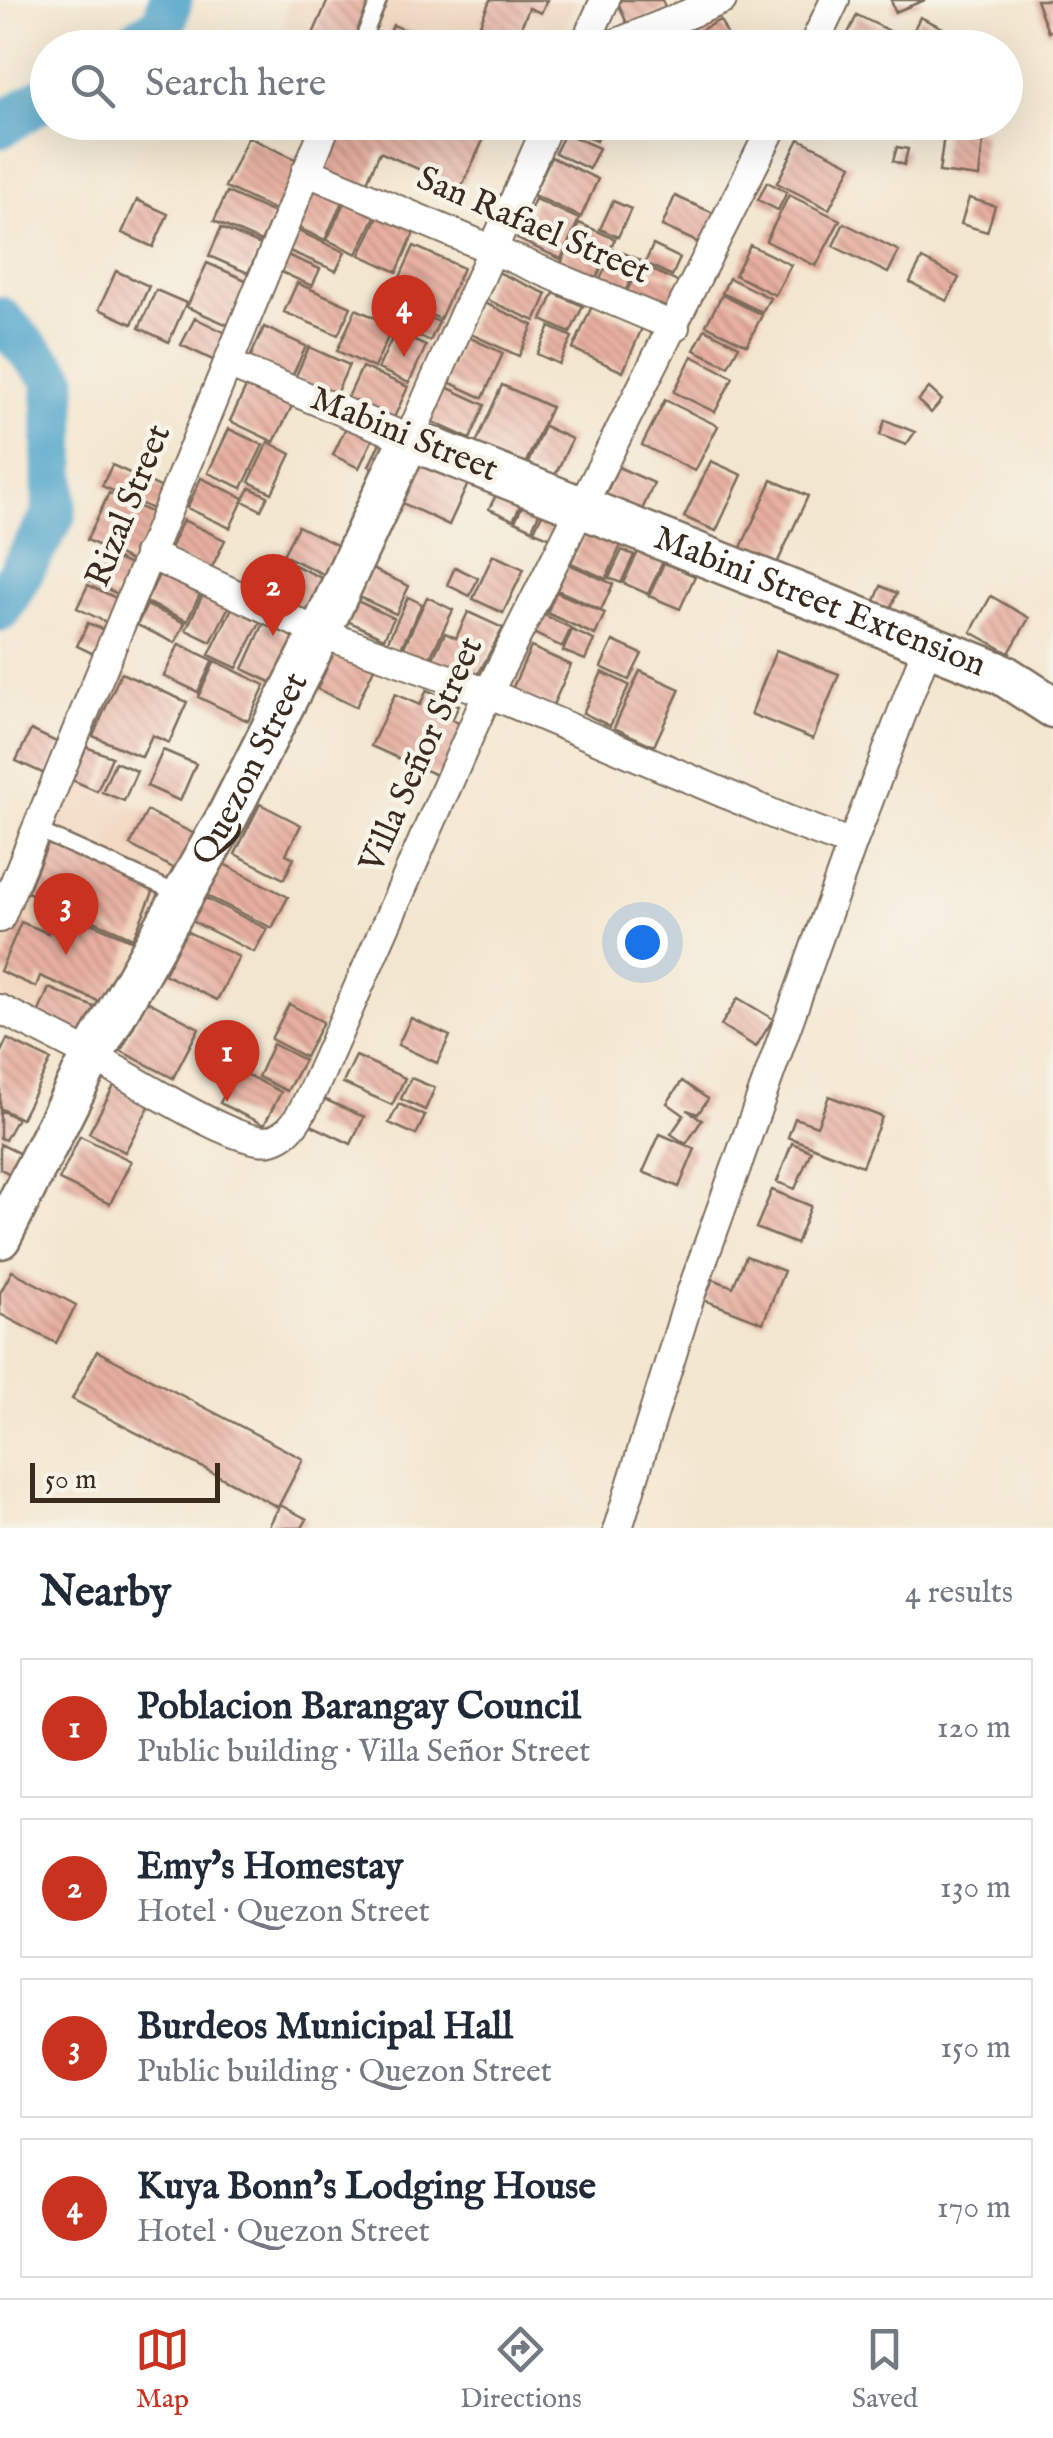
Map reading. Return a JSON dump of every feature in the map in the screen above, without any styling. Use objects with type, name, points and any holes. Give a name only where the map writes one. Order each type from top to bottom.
[{"type":"main road","name":"Mabini Street","points":[[409,438],[581,506]]},
{"type":"main road","name":"Quezon Street","points":[[0,1238],[92,1056],[227,816],[320,633],[409,438]]},
{"type":"main road","name":"Mabini Street Extension","points":[[581,506],[1002,674],[1053,707]]},
{"type":"street","points":[[591,30],[605,0]]},
{"type":"street","points":[[649,30],[722,0]]},
{"type":"street","points":[[821,30],[835,0]]},
{"type":"street","name":"Rizal Street","points":[[0,918],[319,140]]},
{"type":"street","name":"Quezon Street","points":[[409,438],[542,140]]},
{"type":"street","name":"Villa Señor Street","points":[[0,1009],[220,1128],[266,1142],[293,1128],[488,693],[766,140]]},
{"type":"street","name":"San Rafael Street","points":[[306,171],[675,327]]},
{"type":"street","name":"Mabini Street","points":[[228,364],[409,438]]},
{"type":"street","points":[[148,554],[320,633],[488,693],[852,844]]},
{"type":"street","points":[[618,1528],[690,1296],[852,844],[928,645]]},
{"type":"lane","points":[[366,30],[379,0]]},
{"type":"lane","points":[[37,830],[182,896]]},
{"type":"shaded area","points":[[289,0],[576,0],[562,30],[282,30]]},
{"type":"shaded area","points":[[68,783],[206,830],[90,1046],[0,1002],[0,940]]},
{"type":"building","points":[[328,0],[371,0],[359,30],[315,30]]},
{"type":"building","points":[[490,0],[547,0],[541,13],[529,8],[520,30],[494,30],[480,24]]},
{"type":"building","points":[[617,0],[662,0],[666,10],[628,26]]},
{"type":"building","points":[[891,0],[925,0],[895,12]]},
{"type":"building","points":[[1036,0],[1053,0],[1053,30],[1048,32]]},
{"type":"building","points":[[857,15],[888,30],[850,30]]},
{"type":"building","points":[[920,17],[943,28],[942,30],[914,30]]},
{"type":"building","points":[[720,20],[725,30],[701,30]]},
{"type":"building","points":[[247,140],[300,161],[277,211],[225,187]]},
{"type":"building","points":[[331,140],[483,140],[461,188],[380,152],[362,193],[317,172]]},
{"type":"building","points":[[562,140],[581,140],[599,148],[589,169],[555,153]]},
{"type":"building","points":[[798,140],[852,165],[829,209],[777,183]]},
{"type":"building","points":[[943,140],[983,140],[979,177],[939,172]]},
{"type":"building","points":[[897,147],[908,149],[904,165],[893,161]]},
{"type":"building","points":[[551,157],[598,179],[581,217],[533,195]]},
{"type":"building","points":[[767,182],[787,192],[778,210],[758,200]]},
{"type":"building","points":[[314,190],[342,202],[325,240],[296,227]]},
{"type":"building","points":[[227,192],[274,213],[261,242],[214,221]]},
{"type":"building","points":[[789,195],[840,220],[816,266],[766,241]]},
{"type":"building","points":[[347,196],[378,210],[357,254],[327,240]]},
{"type":"building","points":[[675,196],[720,216],[706,246],[662,226]]},
{"type":"building","points":[[969,198],[995,206],[987,232],[961,224]]},
{"type":"building","points":[[535,199],[579,219],[561,259],[517,239]]},
{"type":"building","points":[[137,200],[168,214],[153,247],[122,233]]},
{"type":"building","points":[[613,201],[631,209],[618,237],[600,229]]},
{"type":"building","points":[[380,212],[416,228],[397,272],[360,255]]},
{"type":"building","points":[[579,223],[615,239],[594,284],[559,268]]},
{"type":"building","points":[[844,223],[899,251],[888,273],[833,246]]},
{"type":"building","points":[[221,228],[261,245],[248,273],[209,256]]},
{"type":"building","points":[[296,230],[345,252],[336,271],[287,250]]},
{"type":"building","points":[[653,245],[680,258],[672,276],[645,263]]},
{"type":"building","points":[[750,245],[791,265],[775,295],[735,275]]},
{"type":"building","points":[[414,246],[463,268],[440,319],[391,297]]},
{"type":"building","points":[[614,249],[640,260],[623,296],[598,284]]},
{"type":"building","points":[[287,255],[320,269],[312,286],[279,271]]},
{"type":"building","points":[[922,259],[959,278],[947,301],[910,282]]},
{"type":"building","points":[[207,263],[248,281],[228,325],[187,307]]},
{"type":"building","points":[[640,264],[682,284],[668,315],[625,295]]},
{"type":"building","points":[[493,270],[547,294],[535,321],[481,297]]},
{"type":"building","points":[[116,271],[149,286],[132,324],[99,309]]},
{"type":"building","points":[[729,278],[770,298],[762,312],[722,293]]},
{"type":"building","points":[[297,283],[351,307],[338,335],[284,312]]},
{"type":"building","points":[[156,290],[186,303],[169,342],[139,328]]},
{"type":"building","points":[[554,293],[583,306],[570,333],[542,320]]},
{"type":"building","points":[[722,295],[762,315],[747,345],[706,325]]},
{"type":"building","points":[[385,298],[439,322],[430,341],[377,317]]},
{"type":"building","points":[[480,301],[533,325],[519,356],[466,332]]},
{"type":"building","points":[[592,306],[642,328],[623,372],[573,349]]},
{"type":"building","points":[[356,309],[393,326],[374,368],[337,351]]},
{"type":"building","points":[[195,318],[230,335],[217,362],[181,345]]},
{"type":"building","points":[[264,327],[306,346],[290,381],[248,362]]},
{"type":"building","points":[[550,327],[572,337],[559,364],[537,354]]},
{"type":"building","points":[[705,329],[739,346],[728,366],[694,350]]},
{"type":"building","points":[[395,332],[426,346],[409,383],[378,369]]},
{"type":"building","points":[[464,335],[503,353],[483,398],[444,380]]},
{"type":"building","points":[[309,347],[349,365],[335,396],[295,378]]},
{"type":"building","points":[[692,356],[733,377],[715,412],[674,392]]},
{"type":"building","points":[[362,367],[408,387],[391,424],[345,404]]},
{"type":"building","points":[[248,383],[293,404],[274,442],[230,421]]},
{"type":"building","points":[[502,385],[551,407],[522,471],[473,450]]},
{"type":"building","points":[[444,386],[485,405],[470,439],[428,420]]},
{"type":"building","points":[[929,388],[942,400],[931,413],[918,401]]},
{"type":"building","points":[[665,400],[718,426],[695,471],[642,445]]},
{"type":"building","points":[[885,420],[915,432],[906,445],[880,435]]},
{"type":"building","points":[[348,423],[374,436],[359,468],[333,455]]},
{"type":"building","points":[[544,426],[572,439],[552,482],[525,470]]},
{"type":"building","points":[[229,429],[263,445],[242,488],[208,473]]},
{"type":"building","points":[[384,434],[400,442],[384,473],[369,466]]},
{"type":"building","points":[[268,442],[291,454],[272,493],[249,482]]},
{"type":"building","points":[[423,453],[472,475],[449,525],[400,502]]},
{"type":"building","points":[[711,461],[742,475],[716,531],[684,517]]},
{"type":"building","points":[[112,465],[167,490],[157,511],[102,486]]},
{"type":"building","points":[[618,467],[654,483],[638,519],[602,503]]},
{"type":"building","points":[[201,478],[244,498],[230,528],[187,508]]},
{"type":"building","points":[[772,480],[808,496],[774,570],[738,554]]},
{"type":"building","points":[[501,485],[525,496],[513,520],[489,509]]},
{"type":"building","points":[[250,488],[268,496],[261,510],[243,501]]},
{"type":"building","points":[[109,493],[157,515],[135,563],[87,540]]},
{"type":"building","points":[[527,496],[543,504],[532,529],[515,521]]},
{"type":"building","points":[[546,505],[567,515],[556,540],[534,531]]},
{"type":"building","points":[[183,520],[225,540],[209,573],[168,553]]},
{"type":"building","points":[[298,526],[341,547],[327,576],[283,555]]},
{"type":"building","points":[[586,530],[621,545],[606,579],[571,563]]},
{"type":"building","points":[[622,550],[634,555],[621,583],[609,578]]},
{"type":"building","points":[[639,550],[663,561],[648,594],[623,583]]},
{"type":"building","points":[[101,552],[135,567],[122,596],[88,580]]},
{"type":"building","points":[[493,555],[524,569],[503,613],[473,599]]},
{"type":"building","points":[[276,556],[332,583],[314,619],[259,593]]},
{"type":"building","points":[[664,563],[695,576],[680,609],[649,596]]},
{"type":"building","points":[[569,564],[613,584],[601,610],[557,590]]},
{"type":"building","points":[[455,567],[478,578],[470,596],[447,585]]},
{"type":"building","points":[[372,569],[409,586],[396,614],[359,597]]},
{"type":"building","points":[[159,575],[200,594],[187,621],[146,602]]},
{"type":"building","points":[[88,585],[123,601],[112,625],[77,608]]},
{"type":"building","points":[[881,586],[897,593],[890,610],[874,603]]},
{"type":"building","points":[[556,592],[605,613],[595,635],[547,613]]},
{"type":"building","points":[[203,594],[229,606],[211,642],[186,630]]},
{"type":"building","points":[[991,596],[1029,618],[1009,653],[971,632]]},
{"type":"building","points":[[408,597],[422,604],[400,650],[387,643]]},
{"type":"building","points":[[427,597],[453,610],[428,662],[402,651]]},
{"type":"building","points":[[353,599],[394,618],[384,638],[343,619]]},
{"type":"building","points":[[147,605],[185,623],[175,643],[137,625]]},
{"type":"building","points":[[232,608],[260,622],[237,668],[209,655]]},
{"type":"building","points":[[468,612],[503,628],[474,682],[431,662],[445,633],[456,638]]},
{"type":"building","points":[[542,614],[571,628],[562,647],[533,633]]},
{"type":"building","points":[[88,623],[113,634],[102,658],[77,646]]},
{"type":"building","points":[[264,623],[297,639],[275,684],[243,669]]},
{"type":"building","points":[[572,630],[594,640],[585,660],[563,651]]},
{"type":"building","points":[[613,641],[642,654],[629,680],[601,667]]},
{"type":"building","points":[[179,644],[213,660],[198,692],[164,676]]},
{"type":"building","points":[[531,647],[571,665],[552,707],[512,689]]},
{"type":"building","points":[[335,650],[374,668],[356,707],[317,689]]},
{"type":"building","points":[[776,650],[839,674],[813,739],[751,714]]},
{"type":"building","points":[[215,661],[265,685],[248,721],[198,697]]},
{"type":"building","points":[[640,671],[680,689],[654,746],[614,728]]},
{"type":"building","points":[[602,672],[629,685],[610,726],[583,713]]},
{"type":"building","points":[[121,673],[187,702],[169,743],[152,735],[142,757],[93,736]]},
{"type":"building","points":[[427,690],[459,705],[452,720],[467,727],[443,778],[371,746],[395,694],[420,705]]},
{"type":"building","points":[[31,730],[61,744],[47,775],[16,761]]},
{"type":"building","points":[[86,747],[112,757],[97,791],[72,780]]},
{"type":"building","points":[[163,750],[196,764],[180,801],[147,786]]},
{"type":"building","points":[[115,762],[137,771],[124,801],[102,792]]},
{"type":"building","points":[[260,804],[301,825],[286,854],[294,858],[284,879],[235,854]]},
{"type":"building","points":[[147,811],[197,835],[179,871],[130,845]]},
{"type":"building","points":[[48,844],[154,890],[133,938],[27,892]]},
{"type":"building","points":[[218,861],[288,897],[272,928],[201,893]]},
{"type":"building","points":[[201,896],[267,929],[254,952],[190,920]]},
{"type":"building","points":[[58,909],[133,941],[105,1004],[40,976],[36,987],[0,971],[21,922],[48,933]]},
{"type":"building","points":[[186,931],[239,957],[217,1000],[164,974]]},
{"type":"building","points":[[49,988],[101,1010],[89,1038],[37,1016]]},
{"type":"building","points":[[738,998],[773,1019],[756,1047],[721,1025]]},
{"type":"building","points":[[147,1001],[199,1028],[173,1078],[121,1051]]},
{"type":"building","points":[[289,1004],[323,1022],[305,1057],[271,1039]]},
{"type":"building","points":[[411,1018],[450,1036],[437,1063],[398,1045]]},
{"type":"building","points":[[7,1039],[51,1060],[21,1119],[0,1108],[0,1054]]},
{"type":"building","points":[[273,1044],[304,1060],[287,1091],[258,1077]]},
{"type":"building","points":[[356,1056],[405,1078],[392,1105],[343,1083]]},
{"type":"building","points":[[237,1070],[281,1092],[264,1125],[220,1103]]},
{"type":"building","points":[[411,1078],[435,1088],[425,1110],[401,1099]]},
{"type":"building","points":[[117,1080],[153,1099],[125,1152],[89,1133]]},
{"type":"building","points":[[682,1081],[708,1099],[698,1114],[687,1110],[702,1120],[686,1144],[671,1134],[684,1115],[667,1103]]},
{"type":"building","points":[[829,1096],[882,1117],[862,1166],[788,1137],[795,1118],[817,1126]]},
{"type":"building","points":[[324,1099],[364,1117],[351,1144],[311,1125]]},
{"type":"building","points":[[399,1104],[425,1116],[416,1135],[389,1123]]},
{"type":"building","points":[[0,1110],[17,1118],[5,1140],[0,1138]]},
{"type":"building","points":[[660,1134],[695,1149],[679,1187],[643,1172]]},
{"type":"building","points":[[80,1136],[131,1161],[110,1204],[59,1180]]},
{"type":"building","points":[[792,1143],[811,1151],[795,1189],[777,1182]]},
{"type":"building","points":[[0,1144],[29,1158],[19,1178],[0,1169]]},
{"type":"building","points":[[772,1190],[811,1206],[796,1244],[756,1228]]},
{"type":"building","points":[[746,1256],[784,1271],[763,1323],[704,1300],[713,1279],[733,1287]]},
{"type":"building","points":[[12,1271],[76,1305],[56,1343],[0,1314],[0,1293]]},
{"type":"building","points":[[97,1351],[303,1459],[278,1507],[72,1399]]},
{"type":"building","points":[[280,1505],[307,1519],[302,1528],[268,1528]]},
{"type":"waterway","points":[[154,30],[164,24],[170,0]]},
{"type":"waterway","points":[[0,126],[30,107]]},
{"type":"waterway","points":[[0,319],[55,378],[54,514],[0,609]]},
{"type":"place","name":"Kuya Bonn's Lodging House","points":[[404,357]]},
{"type":"place","name":"Emy's Homestay","points":[[273,636]]},
{"type":"place","name":"Burdeos Municipal Hall","points":[[66,955]]},
{"type":"place","name":"Poblacion Barangay Council","points":[[227,1102]]}]
